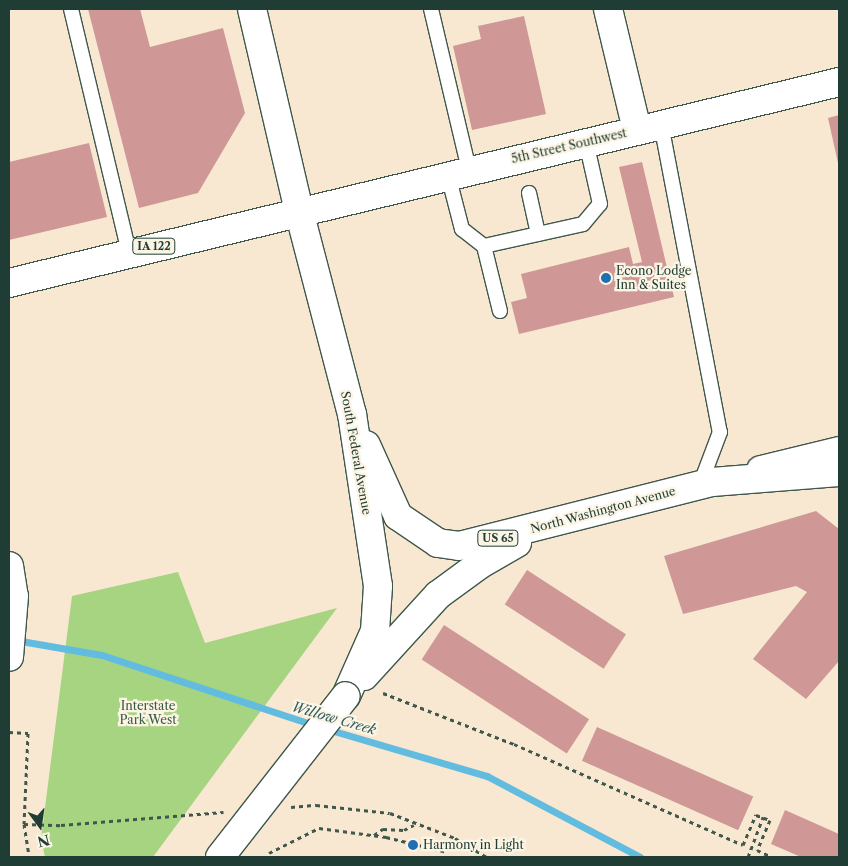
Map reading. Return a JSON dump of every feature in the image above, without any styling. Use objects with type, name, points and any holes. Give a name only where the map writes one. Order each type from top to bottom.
[{"type":"main road","name":"South Federal Avenue","points":[[220,857],[346,696],[375,631],[378,586],[352,414],[299,211],[252,9]]},
{"type":"main road","points":[[608,9],[649,127]]},
{"type":"main road","name":"5th Street Southwest","points":[[299,211],[839,82]]},
{"type":"main road","name":"IA 122","points":[[9,283],[299,211]]},
{"type":"main road","name":"North Washington Avenue","points":[[352,414],[398,516],[438,543],[459,546],[478,543],[706,484],[839,472]]},
{"type":"main road","points":[[706,484],[839,451]]},
{"type":"main road","points":[[346,696],[438,595],[479,565],[549,524]]},
{"type":"main road","points":[[9,566],[14,596],[9,657]]},
{"type":"lane","points":[[71,9],[129,252]]},
{"type":"lane","points":[[431,9],[459,172],[462,229],[484,246],[500,311]]},
{"type":"lane","points":[[649,127],[720,432],[706,484]]},
{"type":"lane","points":[[484,246],[583,224],[600,204],[586,142]]},
{"type":"lane","points":[[529,193],[538,234]]},
{"type":"path","points":[[346,696],[373,689],[514,744],[743,845],[756,815],[770,820],[757,850],[772,857]]},
{"type":"path","points":[[9,732],[28,733],[24,824],[28,857]]},
{"type":"path","points":[[748,856],[762,817]]},
{"type":"path","points":[[24,824],[61,825]]},
{"type":"path","points":[[373,835],[383,829],[404,830],[415,824]]},
{"type":"path","points":[[268,853],[319,828],[373,835],[447,852]]},
{"type":"green space","name":"Interstate Park West","points":[[178,572],[205,643],[337,608],[153,857],[45,857],[41,839],[72,596]]},
{"type":"building","points":[[88,9],[140,9],[150,47],[223,28],[245,113],[198,193],[139,208]]},
{"type":"building","points":[[524,16],[546,114],[472,130],[453,46],[481,39],[478,26]]},
{"type":"building","points":[[839,115],[839,163],[838,163],[828,118]]},
{"type":"building","points":[[89,143],[107,217],[9,240],[9,162]]},
{"type":"building","points":[[642,162],[674,297],[519,334],[511,302],[527,298],[521,274],[629,247],[633,264],[642,262],[619,167]]},
{"type":"building","points":[[816,511],[839,529],[839,661],[806,699],[753,659],[807,592],[796,586],[683,614],[664,556]]},
{"type":"building","points":[[527,570],[626,634],[604,669],[505,604]]},
{"type":"building","points":[[444,625],[589,719],[567,754],[422,659]]},
{"type":"building","points":[[597,727],[753,797],[738,830],[582,761]]},
{"type":"building","points":[[785,810],[839,834],[839,857],[801,857],[771,844]]},
{"type":"waterway","name":"Willow Creek","points":[[15,640],[102,655],[314,725]]},
{"type":"waterway","name":"Willow Creek","points":[[327,729],[487,776],[640,857]]},
{"type":"place","name":"Econo Lodge Inn & Suites","points":[[606,278]]},
{"type":"place","name":"Harmony in Light","points":[[413,845]]}]
